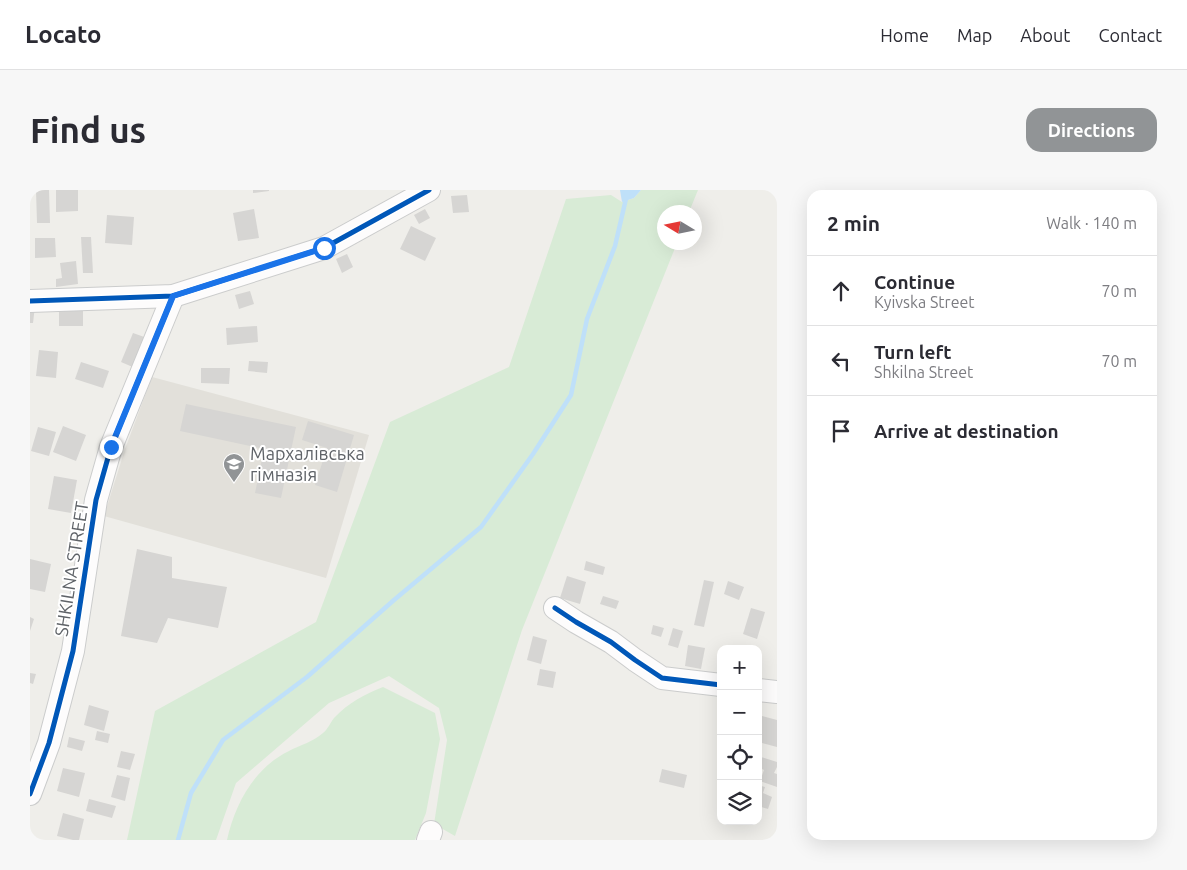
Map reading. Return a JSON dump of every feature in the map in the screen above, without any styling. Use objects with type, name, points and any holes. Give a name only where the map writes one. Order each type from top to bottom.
[{"type":"street","points":[[30,302],[173,296],[324,248],[429,190]]},
{"type":"street","name":"SHKILNA STREET","points":[[30,794],[48,743],[73,651],[96,500],[111,447],[173,296]]},
{"type":"street","points":[[555,608],[611,642],[662,678],[717,685]]},
{"type":"street","points":[[762,690],[777,692]]},
{"type":"shaded area","name":"Мархалівська гімназія","points":[[152,377],[369,435],[326,578],[104,516],[125,449]]},
{"type":"green space","points":[[641,190],[698,190],[692,205],[657,205],[657,250],[674,250],[522,630],[455,836],[434,824],[447,740],[439,708],[389,676],[329,703],[236,783],[216,840],[127,840],[155,711],[316,622],[390,422],[509,367],[566,199],[611,195],[622,202],[634,198]]},
{"type":"green space","points":[[383,687],[435,713],[440,739],[426,813],[415,840],[227,840],[235,813],[241,801],[256,777],[266,767],[277,758],[319,736],[326,730],[334,718],[351,703]]},
{"type":"water","points":[[620,190],[641,190],[634,198],[622,202]]},
{"type":"building","points":[[36,190],[49,190],[50,223],[37,223]]},
{"type":"building","points":[[56,190],[78,190],[78,211],[56,212]]},
{"type":"building","points":[[253,190],[269,190],[269,191],[253,193]]},
{"type":"building","points":[[467,195],[469,212],[453,213],[451,196]]},
{"type":"building","points":[[254,209],[259,238],[238,241],[233,213]]},
{"type":"building","points":[[425,209],[430,218],[419,224],[414,215]]},
{"type":"building","points":[[107,215],[134,217],[132,245],[105,243]]},
{"type":"building","points":[[411,226],[436,238],[425,261],[400,249]]},
{"type":"building","points":[[81,237],[91,237],[93,273],[83,273]]},
{"type":"building","points":[[35,238],[55,238],[56,257],[35,258]]},
{"type":"building","points":[[347,254],[353,267],[342,273],[336,259]]},
{"type":"building","points":[[76,261],[78,284],[56,287],[56,279],[62,278],[60,263]]},
{"type":"building","points":[[250,291],[254,304],[239,309],[235,295]]},
{"type":"building","points":[[30,305],[35,306],[33,323],[30,323]]},
{"type":"building","points":[[59,309],[83,309],[83,326],[59,326]]},
{"type":"building","points":[[257,326],[258,342],[227,345],[226,328]]},
{"type":"building","points":[[133,333],[147,338],[135,368],[121,362]]},
{"type":"building","points":[[39,350],[58,352],[56,378],[36,376]]},
{"type":"building","points":[[249,361],[268,362],[267,373],[248,371]]},
{"type":"building","points":[[81,362],[109,371],[103,388],[75,379]]},
{"type":"building","points":[[201,368],[230,368],[229,384],[201,383]]},
{"type":"building","points":[[186,404],[296,427],[281,498],[255,493],[264,449],[180,431]]},
{"type":"building","points":[[308,421],[354,435],[337,492],[315,485],[327,448],[302,440]]},
{"type":"building","points":[[63,426],[86,435],[76,461],[53,452]]},
{"type":"building","points":[[38,427],[56,432],[49,456],[31,451]]},
{"type":"building","points":[[54,476],[77,480],[71,513],[48,509]]},
{"type":"building","points":[[137,549],[172,557],[172,578],[227,587],[218,628],[168,618],[157,643],[121,636]]},
{"type":"building","points":[[30,559],[51,564],[45,592],[30,589]]},
{"type":"building","points":[[586,561],[605,567],[603,575],[584,570]]},
{"type":"building","points":[[567,576],[586,582],[580,604],[560,598]]},
{"type":"building","points":[[704,580],[714,582],[704,627],[694,625]]},
{"type":"building","points":[[728,581],[744,587],[739,600],[724,594]]},
{"type":"building","points":[[603,596],[619,601],[616,609],[600,604]]},
{"type":"building","points":[[751,608],[765,612],[757,639],[743,634]]},
{"type":"building","points":[[30,617],[34,619],[30,631]]},
{"type":"building","points":[[653,625],[664,628],[661,637],[651,634]]},
{"type":"building","points":[[673,628],[683,631],[678,648],[668,645]]},
{"type":"building","points":[[533,636],[547,640],[541,664],[527,660]]},
{"type":"building","points":[[688,645],[705,648],[701,669],[685,666]]},
{"type":"building","points":[[540,669],[556,672],[553,688],[537,685]]},
{"type":"building","points":[[30,673],[36,674],[33,684],[30,683]]},
{"type":"building","points":[[89,705],[109,711],[104,731],[84,725]]},
{"type":"building","points":[[762,716],[777,720],[777,747],[762,743]]},
{"type":"building","points":[[97,731],[110,734],[108,743],[95,740]]},
{"type":"building","points":[[69,737],[85,741],[82,751],[67,747]]},
{"type":"building","points":[[121,751],[135,754],[130,770],[117,767]]},
{"type":"building","points":[[762,757],[777,762],[774,773],[777,774],[777,787],[762,782],[764,770],[762,769]]},
{"type":"building","points":[[63,768],[85,773],[79,797],[57,791]]},
{"type":"building","points":[[662,769],[687,775],[684,788],[659,782]]},
{"type":"building","points":[[117,775],[130,778],[125,801],[111,797]]},
{"type":"building","points":[[762,786],[765,787],[763,793],[772,797],[768,809],[762,807]]},
{"type":"building","points":[[89,799],[116,806],[112,818],[86,811]]},
{"type":"building","points":[[63,813],[84,819],[79,840],[57,836]]},
{"type":"waterway","points":[[178,840],[191,793],[223,740],[307,677],[394,600],[481,527],[533,454],[571,395],[587,319],[615,246],[628,190]]},
{"type":"cycle path","points":[[30,301],[173,296],[324,248],[429,190]]},
{"type":"cycle path","points":[[30,794],[49,743],[73,651],[96,500],[111,447],[173,296]]},
{"type":"cycle path","points":[[555,608],[611,642],[662,678],[717,685]]},
{"type":"place","name":"Мархалівська гімназія","points":[[234,483]]},
{"type":"route","points":[[111,447],[173,296],[324,248]]}]
